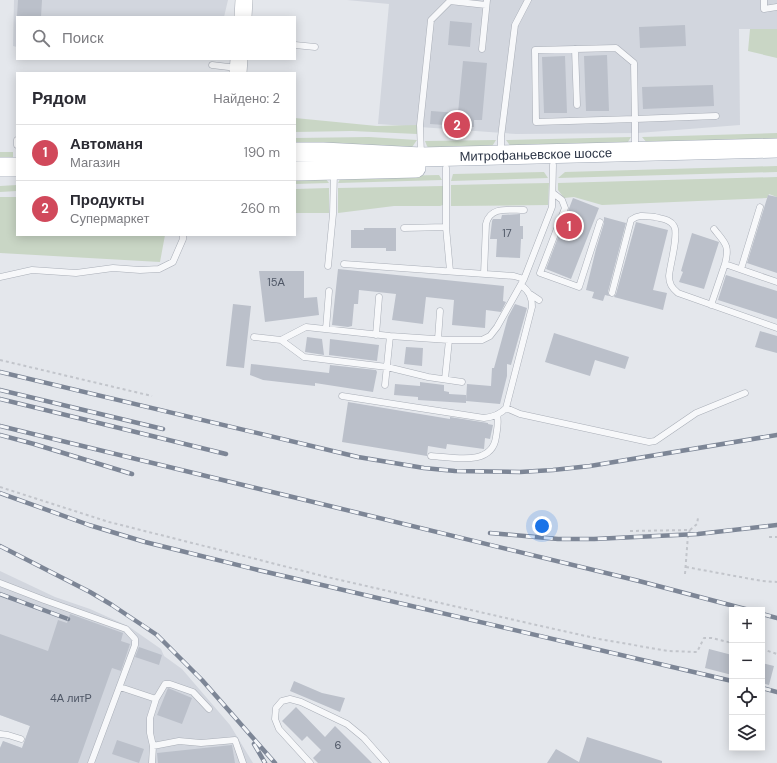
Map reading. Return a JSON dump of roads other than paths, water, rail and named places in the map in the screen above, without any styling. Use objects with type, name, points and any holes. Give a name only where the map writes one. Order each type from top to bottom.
[{"type":"main road","name":"Митрофаньевское шоссе","points":[[296,152],[421,157],[777,148]]},
{"type":"main road","name":"Митрофаньевское шоссе","points":[[296,171],[777,159]]},
{"type":"main road","points":[[0,167],[16,167]]},
{"type":"main road","points":[[0,179],[16,179]]},
{"type":"street","points":[[243,16],[244,0]]},
{"type":"lane","points":[[501,155],[501,137],[515,25],[528,0]]},
{"type":"lane","points":[[764,0],[764,9],[777,7]]},
{"type":"lane","points":[[421,157],[420,125],[431,20],[450,1],[487,2],[482,49]]},
{"type":"lane","points":[[296,45],[315,47]]},
{"type":"lane","points":[[635,152],[635,119],[634,63],[616,48],[535,50],[536,122],[635,119],[716,116]]},
{"type":"lane","points":[[574,49],[577,105]]},
{"type":"lane","points":[[212,65],[238,67]]},
{"type":"lane","points":[[254,338],[281,340],[306,327],[376,335],[449,340],[482,340],[490,336],[497,327],[522,282],[552,208],[553,165]]},
{"type":"lane","points":[[446,168],[446,227],[450,272]]},
{"type":"lane","points":[[328,266],[333,214],[334,170]]},
{"type":"lane","points":[[553,193],[562,200],[565,208],[540,273],[580,288],[600,222]]},
{"type":"lane","points":[[741,269],[760,207]]},
{"type":"lane","points":[[484,274],[486,224],[488,217],[491,213],[497,211],[524,210]]},
{"type":"lane","points":[[612,293],[631,220],[636,216],[642,215],[664,219],[671,222],[675,227],[676,235],[669,276],[669,282],[672,288],[678,293],[777,328]]},
{"type":"lane","points":[[404,228],[446,227]]},
{"type":"lane","points":[[711,305],[728,253],[727,248],[714,229]]},
{"type":"lane","points":[[0,277],[32,270],[76,273],[113,268],[140,270],[159,269],[173,262],[183,236]]},
{"type":"lane","points":[[342,396],[492,418],[506,408],[532,307],[530,294],[522,282],[514,276],[344,264]]},
{"type":"lane","points":[[725,264],[777,282]]},
{"type":"lane","points":[[326,329],[329,290]]},
{"type":"lane","points":[[530,294],[539,300]]},
{"type":"lane","points":[[376,335],[379,297]]},
{"type":"lane","points":[[438,339],[440,311]]},
{"type":"lane","points":[[385,385],[390,336]]},
{"type":"lane","points":[[281,340],[304,357],[387,368],[428,378],[462,382]]},
{"type":"lane","points":[[445,380],[449,340]]},
{"type":"lane","points":[[506,408],[520,414],[649,442],[655,441],[696,413],[746,393]]},
{"type":"lane","points":[[431,456],[482,457],[493,447],[496,440],[498,421],[497,415]]},
{"type":"lane","points":[[0,583],[126,629],[135,639],[135,645],[120,687],[90,763]]},
{"type":"lane","points":[[152,763],[153,746],[150,733],[150,718],[156,699],[165,684],[170,684],[193,692],[209,709]]},
{"type":"lane","points":[[120,687],[156,699]]},
{"type":"lane","points":[[310,763],[279,729],[275,719],[276,708],[282,701],[290,699],[301,702],[347,724],[364,738],[386,763]]},
{"type":"lane","points":[[0,734],[21,739]]},
{"type":"lane","points":[[153,746],[179,741],[201,743],[235,740],[243,763]]},
{"type":"railway","points":[[0,372],[358,457],[424,468],[455,471],[520,472],[590,466],[777,435]]},
{"type":"railway","points":[[0,390],[163,429]]},
{"type":"railway","points":[[0,399],[226,454]]},
{"type":"railway","points":[[0,426],[639,581],[738,607]]},
{"type":"railway","points":[[0,435],[132,474]]},
{"type":"railway","points":[[0,493],[89,525],[145,542],[258,570],[729,680]]},
{"type":"railway","points":[[490,533],[558,539],[594,539],[698,534],[777,525]]},
{"type":"railway","points":[[0,546],[90,592],[157,635],[202,680],[275,763]]},
{"type":"railway","points":[[0,594],[68,619]]},
{"type":"railway","points":[[765,615],[777,618]]},
{"type":"railway","points":[[765,689],[777,692]]},
{"type":"railway","points":[[254,744],[265,763]]},
{"type":"place","name":"Продукты","points":[[457,125]]},
{"type":"place","name":"Автоманя","points":[[569,226]]}]
